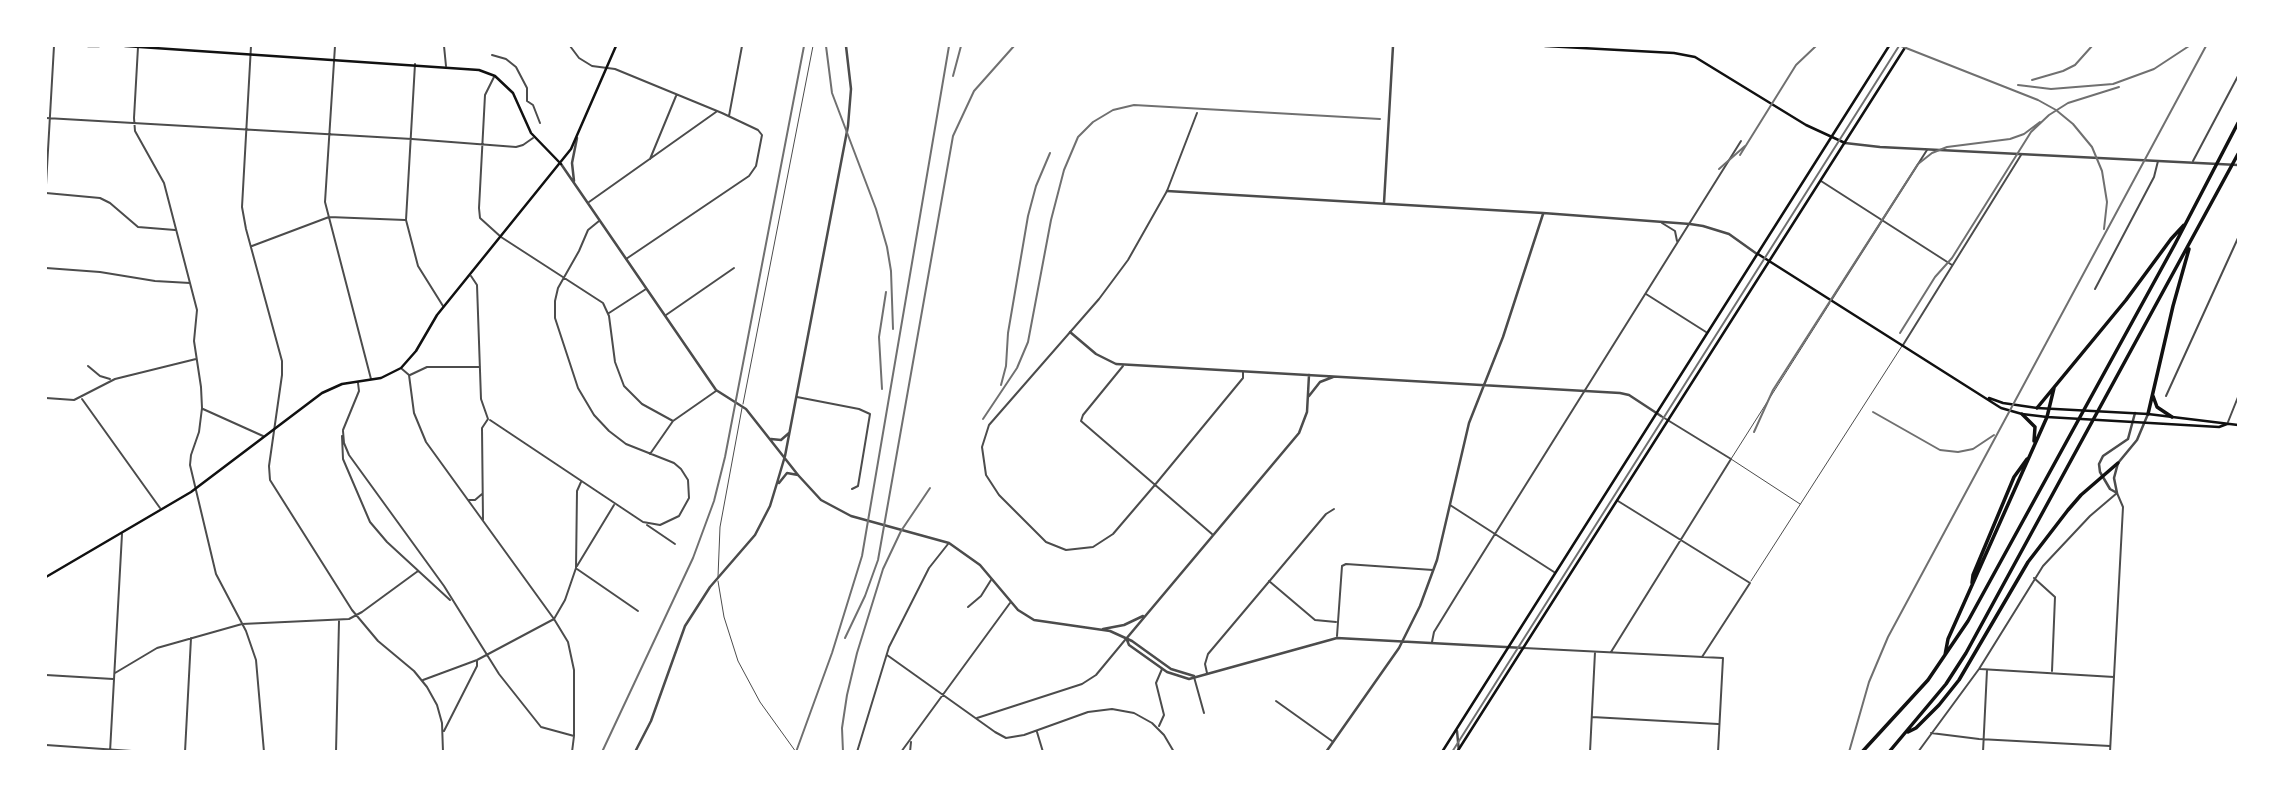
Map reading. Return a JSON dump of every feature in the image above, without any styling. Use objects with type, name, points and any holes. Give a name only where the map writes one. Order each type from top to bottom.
[{"type":"highway","points":[[1862,751],[1912,699],[1945,657],[1984,592],[2238,123]]},
{"type":"highway","points":[[1889,751],[1946,684],[1966,653],[2238,154]]},
{"type":"highway","points":[[2037,408],[2187,221]]},
{"type":"highway","points":[[2148,414],[2190,243]]},
{"type":"highway","points":[[1945,657],[1948,639],[2047,417],[2054,388]]},
{"type":"highway","points":[[2152,395],[2157,407],[2172,417]]},
{"type":"highway","points":[[2021,414],[2032,421],[2036,431],[2029,455]]},
{"type":"highway","points":[[1903,734],[1916,728],[1959,680],[2028,562],[2074,503],[2118,463]]},
{"type":"main road","points":[[88,46],[99,46]]},
{"type":"main road","points":[[124,46],[479,70],[495,76],[513,93],[534,137],[561,164]]},
{"type":"main road","points":[[46,577],[195,488],[322,393],[342,384],[390,375],[401,368],[416,351],[443,307],[561,164],[577,138],[616,46]]},
{"type":"main road","points":[[1545,46],[1674,52],[1695,57],[1806,125],[1845,143]]},
{"type":"main road","points":[[1442,751],[1889,46]]},
{"type":"main road","points":[[1459,751],[1906,46]]},
{"type":"main road","points":[[1757,254],[1985,397],[2021,414],[2133,422],[2218,426],[2227,424]]},
{"type":"main road","points":[[2002,406],[2148,414],[2238,425]]},
{"type":"street","points":[[46,185],[54,46]]},
{"type":"street","points":[[138,46],[135,131],[164,183],[197,310],[194,341],[202,408],[199,432],[190,458],[195,488],[216,574],[242,624],[256,660],[264,751]]},
{"type":"street","points":[[251,46],[242,207],[282,361],[269,471],[272,484],[357,615],[377,641],[422,680],[436,705],[443,732],[443,751]]},
{"type":"street","points":[[335,46],[325,190],[328,216],[371,380]]},
{"type":"street","points":[[444,46],[446,66]]},
{"type":"street","points":[[570,46],[582,61],[598,68],[615,69],[716,111],[760,131],[762,138],[756,166],[749,176],[626,259]]},
{"type":"street","points":[[728,117],[742,46]]},
{"type":"street","points":[[635,751],[651,720],[685,626],[700,601],[755,534],[770,506],[777,483],[785,456],[849,126],[851,89],[846,46]]},
{"type":"street","points":[[1384,204],[1393,46]]},
{"type":"street","points":[[492,55],[516,67],[528,91],[527,101],[520,108]]},
{"type":"street","points":[[415,64],[406,220],[418,266],[443,307]]},
{"type":"street","points":[[495,76],[485,95],[479,214],[483,222],[501,237],[598,299],[609,313],[615,362],[624,386],[642,404],[673,421]]},
{"type":"street","points":[[2192,162],[2238,76]]},
{"type":"street","points":[[649,160],[677,95]]},
{"type":"street","points":[[527,101],[533,105],[540,123]]},
{"type":"street","points":[[588,202],[716,111]]},
{"type":"street","points":[[1197,113],[1167,191],[1125,264],[1070,332],[993,418],[985,432],[981,453],[986,475],[993,489],[1039,537],[1058,548],[1082,550],[1100,544],[1113,534],[1154,486],[1242,378],[1243,371]]},
{"type":"street","points":[[46,118],[519,147],[534,137]]},
{"type":"street","points":[[575,184],[572,166],[577,138]]},
{"type":"street","points":[[1432,643],[1434,632],[1494,534],[1741,141]]},
{"type":"street","points":[[1845,143],[2238,165]]},
{"type":"street","points":[[1831,301],[1927,149]]},
{"type":"street","points":[[1903,345],[2022,154]]},
{"type":"street","points":[[2095,289],[2154,177],[2159,160]]},
{"type":"street","points":[[561,164],[716,390],[746,409],[821,500],[851,516],[949,543],[980,565],[1010,602],[1034,620],[1100,629],[1126,639],[1129,645],[1163,667],[1179,677],[1189,679],[1337,638],[1723,658],[1718,751]]},
{"type":"street","points":[[1820,181],[1953,266]]},
{"type":"street","points":[[1167,191],[1690,224],[1729,234],[1757,254]]},
{"type":"street","points":[[46,193],[100,198],[110,203],[138,228],[176,230]]},
{"type":"street","points":[[1326,751],[1403,641],[1434,570],[1469,423],[1503,337],[1543,213]]},
{"type":"street","points":[[251,247],[328,216],[406,220]]},
{"type":"street","points":[[600,221],[588,230],[556,294],[554,309],[579,388],[594,415],[618,439],[678,465],[688,480],[690,493],[684,509],[673,521],[660,525],[643,522]]},
{"type":"street","points":[[1661,222],[1675,231],[1678,243]]},
{"type":"street","points":[[2166,396],[2238,239]]},
{"type":"street","points":[[46,268],[191,283]]},
{"type":"street","points":[[665,315],[734,268]]},
{"type":"street","points":[[470,275],[477,285],[481,399],[488,419],[676,544]]},
{"type":"street","points":[[609,313],[647,288]]},
{"type":"street","points":[[1645,294],[1707,333]]},
{"type":"street","points":[[1070,332],[1109,362],[1624,394],[1657,413],[1731,459],[1611,652]]},
{"type":"street","points":[[46,398],[74,400],[115,379],[197,359]]},
{"type":"street","points":[[1124,364],[1081,421],[1213,535]]},
{"type":"street","points":[[88,366],[100,376],[115,379]]},
{"type":"street","points":[[409,375],[427,368],[480,367]]},
{"type":"street","points":[[401,368],[409,375],[413,410],[421,432],[568,642],[573,660],[572,751]]},
{"type":"street","points":[[976,718],[1082,684],[1096,675],[1299,433],[1307,412],[1309,375]]},
{"type":"street","points":[[1308,399],[1320,382],[1334,376]]},
{"type":"street","points":[[358,382],[359,391],[341,442],[343,459],[367,516],[387,542],[452,602]]},
{"type":"street","points":[[650,455],[658,439],[673,421],[716,390]]},
{"type":"street","points":[[796,397],[859,409],[870,414],[858,486],[852,489]]},
{"type":"street","points":[[2227,424],[2238,397]]},
{"type":"street","points":[[81,398],[162,510]]},
{"type":"street","points":[[202,408],[263,436]]},
{"type":"street","points":[[2117,493],[2110,489],[2099,469],[2101,458],[2128,439],[2135,413]]},
{"type":"street","points":[[2110,751],[2123,507],[2114,478],[2118,463],[2132,449],[2148,414]]},
{"type":"street","points":[[483,522],[482,428],[488,419]]},
{"type":"street","points":[[343,431],[349,455],[443,586],[486,655],[541,727],[574,736]]},
{"type":"street","points":[[770,438],[779,441],[789,433]]},
{"type":"street","points":[[777,483],[787,473],[798,475]]},
{"type":"street","points":[[576,568],[577,491],[581,482]]},
{"type":"street","points":[[467,500],[475,500],[483,493]]},
{"type":"street","points":[[1918,751],[1979,669],[2034,578],[2080,526],[2117,493]]},
{"type":"street","points":[[1618,501],[1750,583],[1702,657]]},
{"type":"street","points":[[422,680],[477,660],[554,619],[565,600],[576,568],[614,504]]},
{"type":"street","points":[[1450,505],[1555,573]]},
{"type":"street","points":[[1207,674],[1205,664],[1208,653],[1326,514],[1334,509]]},
{"type":"street","points":[[111,750],[122,533]]},
{"type":"street","points":[[857,751],[887,655],[929,568],[949,543]]},
{"type":"street","points":[[1337,638],[1342,566],[1346,564],[1434,570]]},
{"type":"street","points":[[576,568],[638,611]]},
{"type":"street","points":[[115,673],[157,648],[242,624],[339,620],[357,615],[418,571]]},
{"type":"street","points":[[2034,578],[2054,597],[2052,672]]},
{"type":"street","points":[[968,607],[981,596],[992,579]]},
{"type":"street","points":[[1269,581],[1315,620],[1337,622]]},
{"type":"street","points":[[901,751],[1010,602]]},
{"type":"street","points":[[1100,629],[1124,625],[1146,615]]},
{"type":"street","points":[[336,751],[339,620]]},
{"type":"street","points":[[185,751],[191,637]]},
{"type":"street","points":[[1590,751],[1595,651]]},
{"type":"street","points":[[887,655],[1006,738],[1036,732],[1088,712],[1104,709],[1133,713],[1158,728],[1174,751]]},
{"type":"street","points":[[443,732],[477,666],[477,660]]},
{"type":"street","points":[[1158,728],[1164,715],[1156,683],[1163,667]]},
{"type":"street","points":[[1979,669],[2114,677]]},
{"type":"street","points":[[1983,751],[1987,669]]},
{"type":"street","points":[[46,675],[114,679]]},
{"type":"street","points":[[1194,676],[1204,713]]},
{"type":"street","points":[[1276,701],[1333,742]]},
{"type":"street","points":[[1592,717],[1719,724]]},
{"type":"street","points":[[1457,728],[1459,751]]},
{"type":"street","points":[[1036,732],[1043,751]]},
{"type":"street","points":[[1931,733],[1984,739],[2111,746]]},
{"type":"street","points":[[910,751],[913,738]]},
{"type":"street","points":[[46,746],[146,751]]},
{"type":"lane","points":[[796,751],[760,702],[738,661],[724,617],[718,578],[720,527],[813,46]]},
{"type":"lane","points":[[1800,504],[1731,459],[1831,301]]},
{"type":"lane","points":[[1750,583],[1903,345]]},
{"type":"tram line","points":[[1452,752],[1899,46]]},
{"type":"railway","points":[[602,752],[693,558],[714,501],[725,457],[804,46]]},
{"type":"railway","points":[[826,46],[832,93],[876,209],[887,247],[891,271],[893,329]]},
{"type":"railway","points":[[796,752],[832,653],[862,556],[949,46]]},
{"type":"railway","points":[[953,76],[961,46]]},
{"type":"railway","points":[[845,638],[878,560],[953,136],[974,91],[1014,46]]},
{"type":"railway","points":[[1740,155],[1796,65],[1816,46]]},
{"type":"railway","points":[[1901,46],[2038,100],[2073,124],[2092,147],[2102,171],[2107,202],[2104,229]]},
{"type":"railway","points":[[2032,80],[2075,65],[2092,46]]},
{"type":"railway","points":[[2018,85],[2051,89],[2113,84],[2154,69],[2189,46]]},
{"type":"railway","points":[[1849,752],[1869,682],[1888,637],[2206,46]]},
{"type":"railway","points":[[1900,333],[1935,277],[1952,258],[2031,132],[2049,115],[2068,103],[2119,87]]},
{"type":"railway","points":[[983,419],[1017,368],[1028,342],[1051,220],[1064,170],[1078,137],[1093,122],[1113,110],[1134,105],[1380,119]]},
{"type":"railway","points":[[1754,432],[1773,390],[1918,164],[1932,153],[1947,147],[2010,139],[2024,134],[2040,122]]},
{"type":"railway","points":[[1719,169],[1745,146]]},
{"type":"railway","points":[[1001,385],[1028,216],[1036,186],[1050,153]]},
{"type":"railway","points":[[882,389],[879,337],[886,292]]},
{"type":"railway","points":[[1873,412],[1940,450],[1958,452],[1973,449],[1994,435]]},
{"type":"railway","points":[[843,752],[842,728],[847,695],[883,569],[901,531],[930,488]]}]
